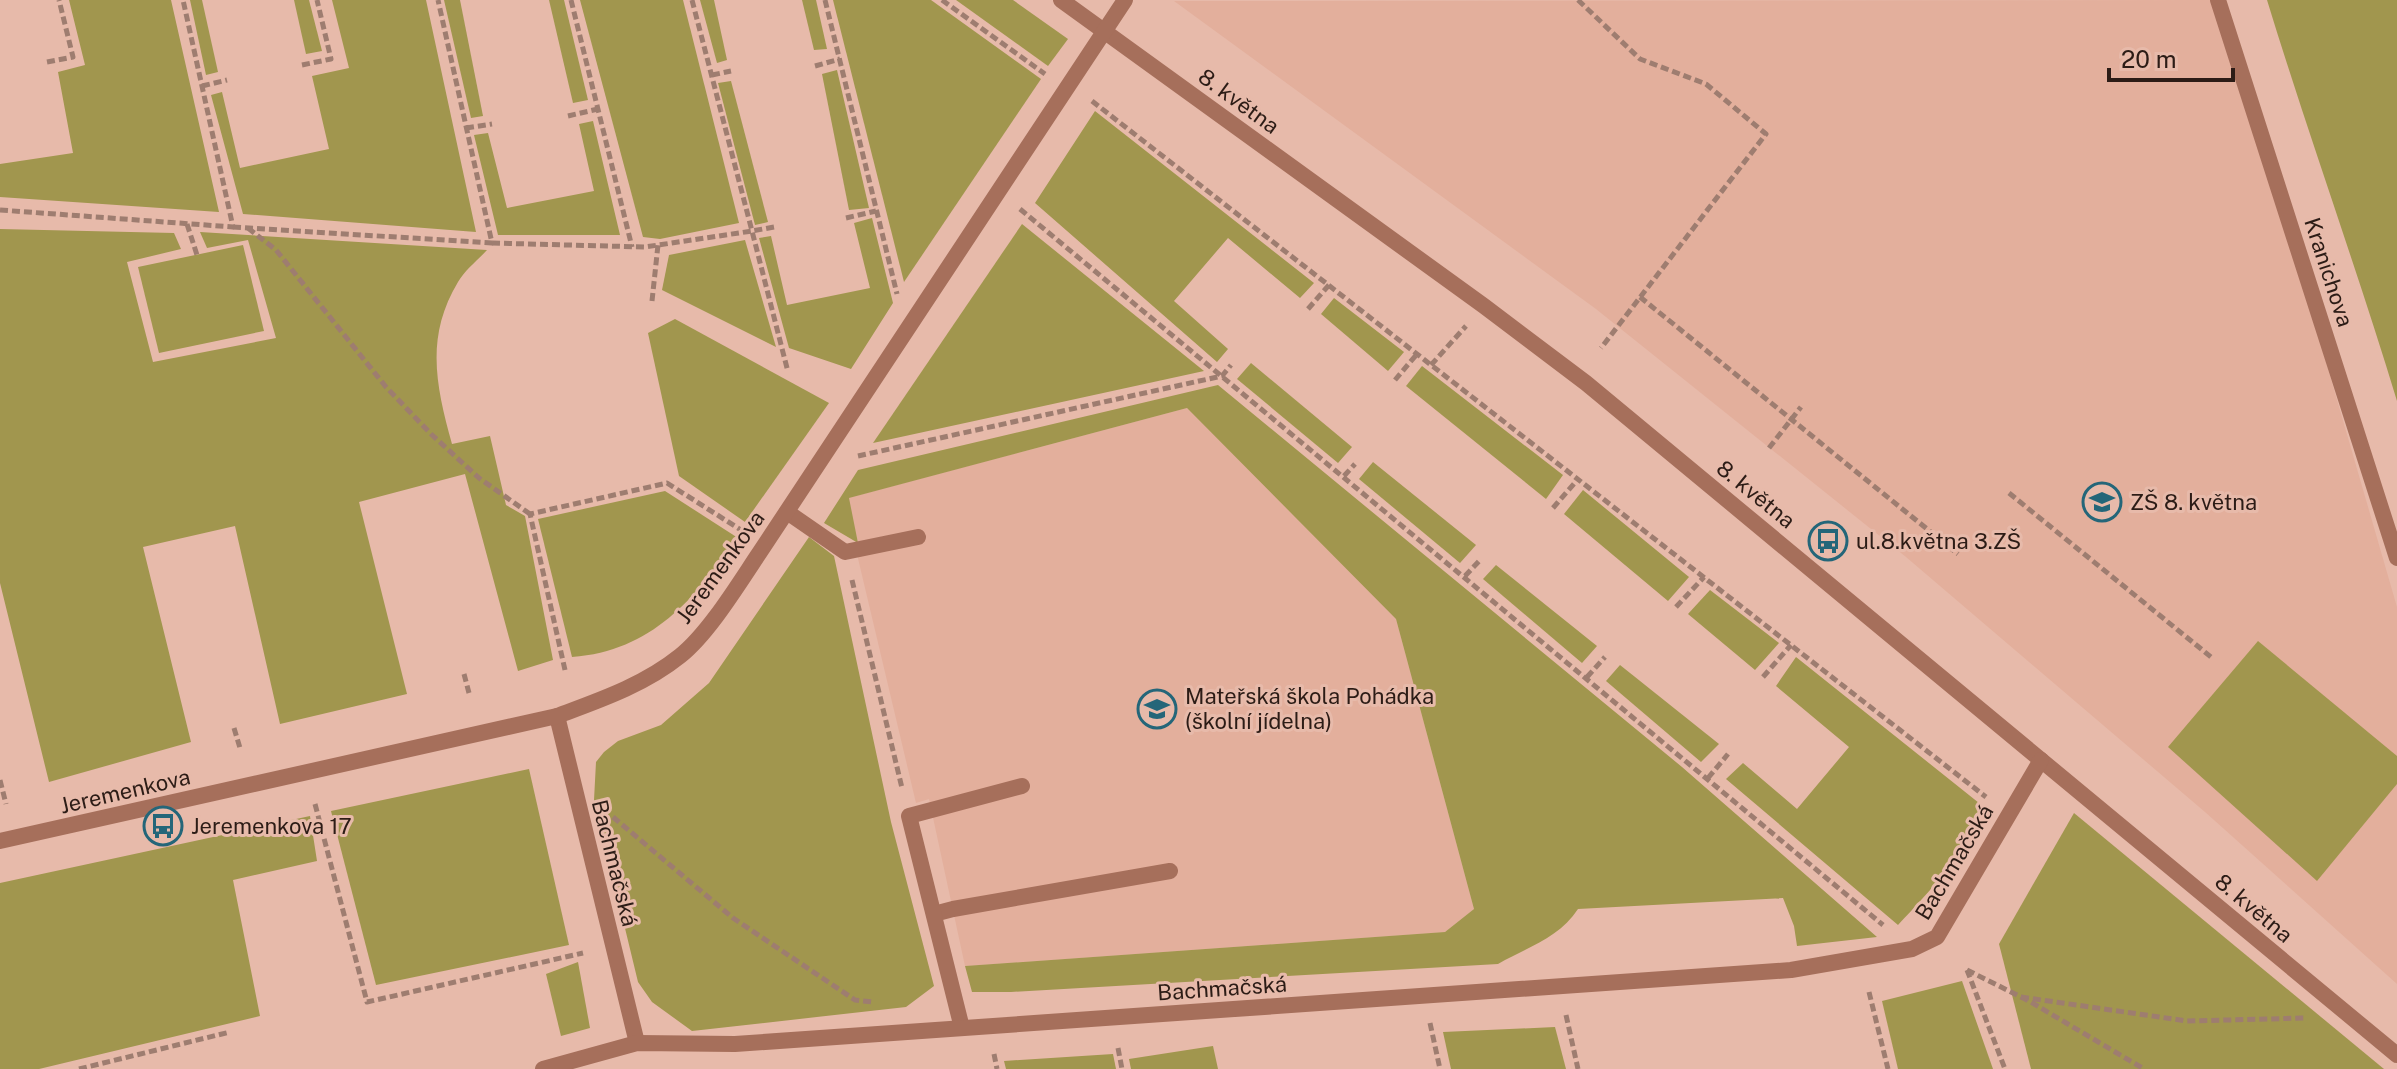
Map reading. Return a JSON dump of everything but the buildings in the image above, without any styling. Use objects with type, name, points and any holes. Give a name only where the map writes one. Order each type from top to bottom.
[{"type":"street","name":"8. května","points":[[1061,0],[1586,383],[2397,1055]]},
{"type":"street","name":"Jeremenkova","points":[[0,841],[557,716],[633,686],[682,655],[719,612],[787,512],[1125,0]]},
{"type":"street","name":"Kranichova","points":[[2218,0],[2397,558]]},
{"type":"street","points":[[787,512],[845,552],[918,537]]},
{"type":"street","name":"Bachmačská","points":[[557,716],[637,1043],[735,1044],[1791,970],[1912,949],[1937,937],[2041,760]]},
{"type":"street","points":[[962,1028],[909,816],[1022,786]]},
{"type":"street","points":[[934,914],[1170,871]]},
{"type":"street","points":[[543,1069],[637,1043]]},
{"type":"path","points":[[47,62],[73,57],[59,0]]},
{"type":"path","points":[[183,0],[233,227]]},
{"type":"path","points":[[302,65],[331,59],[317,0]]},
{"type":"path","points":[[438,0],[492,243]]},
{"type":"path","points":[[571,0],[632,247]]},
{"type":"path","points":[[692,0],[788,372]]},
{"type":"path","points":[[825,0],[899,303]]},
{"type":"path","points":[[942,0],[1050,78]]},
{"type":"path","points":[[1578,0],[1640,59],[1706,84],[1766,134],[1601,348]]},
{"type":"path","points":[[815,66],[840,59]]},
{"type":"path","points":[[712,75],[731,71]]},
{"type":"path","points":[[202,86],[227,80]]},
{"type":"path","points":[[1093,101],[2009,815]]},
{"type":"path","points":[[568,116],[598,109]]},
{"type":"path","points":[[466,128],[492,124]]},
{"type":"path","points":[[1019,208],[1912,949]]},
{"type":"path","points":[[0,210],[492,243],[632,247],[774,227]]},
{"type":"path","points":[[846,218],[876,211]]},
{"type":"path","points":[[187,224],[197,255]]},
{"type":"path","points":[[248,228],[276,250],[377,377],[431,434],[479,478],[530,514],[565,670]]},
{"type":"path","points":[[652,301],[658,245]]},
{"type":"path","points":[[1308,309],[1329,285]]},
{"type":"path","points":[[1640,297],[1958,554]]},
{"type":"path","points":[[1395,380],[1417,354]]},
{"type":"path","points":[[847,458],[1222,376],[1231,365]]},
{"type":"path","points":[[1769,448],[1801,407]]},
{"type":"path","points":[[1344,476],[1355,464]]},
{"type":"path","points":[[1553,508],[1578,479]]},
{"type":"path","points":[[530,514],[667,483],[746,533]]},
{"type":"path","points":[[2009,493],[2211,657]]},
{"type":"path","points":[[845,552],[909,816]]},
{"type":"path","points":[[1465,576],[1481,559]]},
{"type":"path","points":[[1676,607],[1704,577]]},
{"type":"path","points":[[1763,677],[1791,645]]},
{"type":"path","points":[[1587,677],[1605,657]]},
{"type":"path","points":[[464,674],[469,693]]},
{"type":"path","points":[[234,728],[240,748]]},
{"type":"path","points":[[1708,778],[1728,754]]},
{"type":"path","points":[[0,780],[6,804]]},
{"type":"path","points":[[315,804],[367,1002],[583,953]]},
{"type":"path","points":[[606,810],[733,918],[855,1000],[880,1003]]},
{"type":"path","points":[[2005,1069],[1967,970],[2021,997],[2144,1069]]},
{"type":"path","points":[[1869,992],[1888,1069]]},
{"type":"path","points":[[2021,997],[2187,1021],[2351,1017]]},
{"type":"path","points":[[1565,1009],[1578,1069]]},
{"type":"path","points":[[1429,1019],[1440,1069]]},
{"type":"path","points":[[79,1069],[230,1032]]},
{"type":"path","points":[[1118,1048],[1122,1069]]},
{"type":"shaded area","points":[[69,0],[171,0],[219,212],[0,197],[0,164],[73,153],[58,72],[85,65]]},
{"type":"shaded area","points":[[190,0],[202,0],[218,72],[206,75]]},
{"type":"shaded area","points":[[294,0],[309,0],[322,51],[306,54]]},
{"type":"shaded area","points":[[332,0],[426,0],[476,232],[243,214],[211,95],[222,92],[240,168],[329,149],[312,76],[349,68]]},
{"type":"shaded area","points":[[444,0],[460,0],[483,116],[471,118]]},
{"type":"shaded area","points":[[549,0],[564,0],[588,100],[573,103]]},
{"type":"shaded area","points":[[580,0],[683,0],[739,223],[660,239],[643,237]]},
{"type":"shaded area","points":[[700,0],[714,0],[727,60],[717,63]]},
{"type":"shaded area","points":[[802,0],[816,0],[827,49],[814,50]]},
{"type":"shaded area","points":[[833,0],[931,0],[1041,79],[904,282]]},
{"type":"shaded area","points":[[956,0],[1013,0],[1068,39],[1048,66]]},
{"type":"shaded area","name":"ZŠ 8. května","points":[[2214,0],[2289,234],[2397,607],[2397,984],[2205,812],[1906,557],[1596,309],[1174,1]]},
{"type":"shaded area","points":[[2267,0],[2397,0],[2397,401],[2365,300]]},
{"type":"shaded area","points":[[837,70],[869,208],[849,210],[822,74]]},
{"type":"shaded area","points":[[731,81],[768,222],[755,225],[718,83]]},
{"type":"shaded area","points":[[1095,111],[1314,283],[1300,298],[1228,238],[1174,301],[1228,349],[1217,362],[1035,203]]},
{"type":"shaded area","points":[[593,121],[620,235],[498,235],[474,135],[488,133],[507,208],[594,191],[579,124]]},
{"type":"shaded area","points":[[872,218],[893,303],[851,369],[789,348],[759,238],[771,236],[787,305],[870,288],[854,223]]},
{"type":"shaded area","points":[[1022,224],[1204,371],[873,443]]},
{"type":"shaded area","points":[[0,229],[174,233],[181,249],[127,262],[153,362],[276,338],[248,240],[207,248],[200,232],[487,250],[461,278],[448,302],[437,342],[438,382],[452,444],[490,436],[506,505],[525,516],[553,660],[518,671],[465,474],[359,502],[407,694],[280,724],[235,526],[143,547],[191,742],[49,782],[0,583]]},
{"type":"shaded area","points":[[745,240],[776,347],[662,290],[669,255]]},
{"type":"shaded area","points":[[243,245],[264,331],[159,353],[138,267]]},
{"type":"shaded area","points":[[1334,298],[1404,352],[1388,371],[1321,314]]},
{"type":"shaded area","points":[[675,319],[829,403],[745,522],[679,476],[648,333]]},
{"type":"shaded area","points":[[1251,363],[1352,447],[1338,463],[1237,379]]},
{"type":"shaded area","points":[[1422,366],[1563,475],[1546,499],[1406,386]]},
{"type":"shaded area","points":[[1218,385],[1682,767],[1877,937],[1797,946],[1794,926],[1783,898],[1578,909],[1552,935],[1498,964],[972,992],[965,966],[1445,932],[1474,909],[1396,619],[1187,408],[849,498],[858,543],[824,523],[858,470]]},
{"type":"shaded area","name":"Mateřská škola Pohádka (školní jídelna)","points":[[1187,408],[1396,619],[1474,909],[1445,932],[965,966],[929,799],[916,803],[856,550],[858,543],[848,498]]},
{"type":"shaded area","points":[[1373,462],[1476,545],[1460,563],[1359,479]]},
{"type":"shaded area","points":[[1583,490],[1689,577],[1668,601],[1564,514]]},
{"type":"shaded area","points":[[665,491],[738,538],[687,601],[648,633],[600,653],[572,657],[538,519]]},
{"type":"shaded area","points":[[809,537],[834,556],[891,822],[934,986],[906,1007],[692,1031],[652,1002],[638,982],[594,800],[596,762],[618,741],[661,725],[709,683]]},
{"type":"shaded area","points":[[1496,565],[1597,646],[1582,663],[1483,579]]},
{"type":"shaded area","points":[[1710,590],[1779,643],[1755,670],[1688,614]]},
{"type":"shaded area","points":[[2258,641],[2397,756],[2397,784],[2317,881],[2168,747]]},
{"type":"shaded area","points":[[1796,657],[1984,807],[1959,854],[1898,925],[1726,779],[1743,763],[1797,809],[1849,747],[1776,686]]},
{"type":"shaded area","points":[[1620,665],[1719,744],[1701,762],[1606,681]]},
{"type":"shaded area","points":[[529,769],[569,945],[376,985],[331,811]]},
{"type":"shaded area","points":[[2074,813],[2384,1069],[2031,1069],[1999,944]]},
{"type":"shaded area","points":[[310,816],[317,861],[233,880],[260,1016],[39,1069],[0,1069],[0,883]]},
{"type":"shaded area","points":[[578,962],[590,1028],[561,1036],[546,974]]},
{"type":"shaded area","points":[[1962,981],[1993,1069],[1898,1069],[1882,1001]]},
{"type":"shaded area","points":[[1555,1027],[1566,1069],[1451,1069],[1443,1032]]},
{"type":"shaded area","points":[[1213,1046],[1218,1069],[1131,1069],[1129,1059]]},
{"type":"shaded area","points":[[1113,1054],[1116,1069],[1006,1069],[1004,1061]]},
{"type":"place","name":"ZŠ 8. května","points":[[2102,502]]},
{"type":"place","name":"ul.8.května 3.ZŠ","points":[[1828,541]]},
{"type":"place","name":"Mateřská škola Pohádka (školní jídelna)","points":[[1157,709]]},
{"type":"place","name":"Jeremenkova 17","points":[[163,826]]}]
